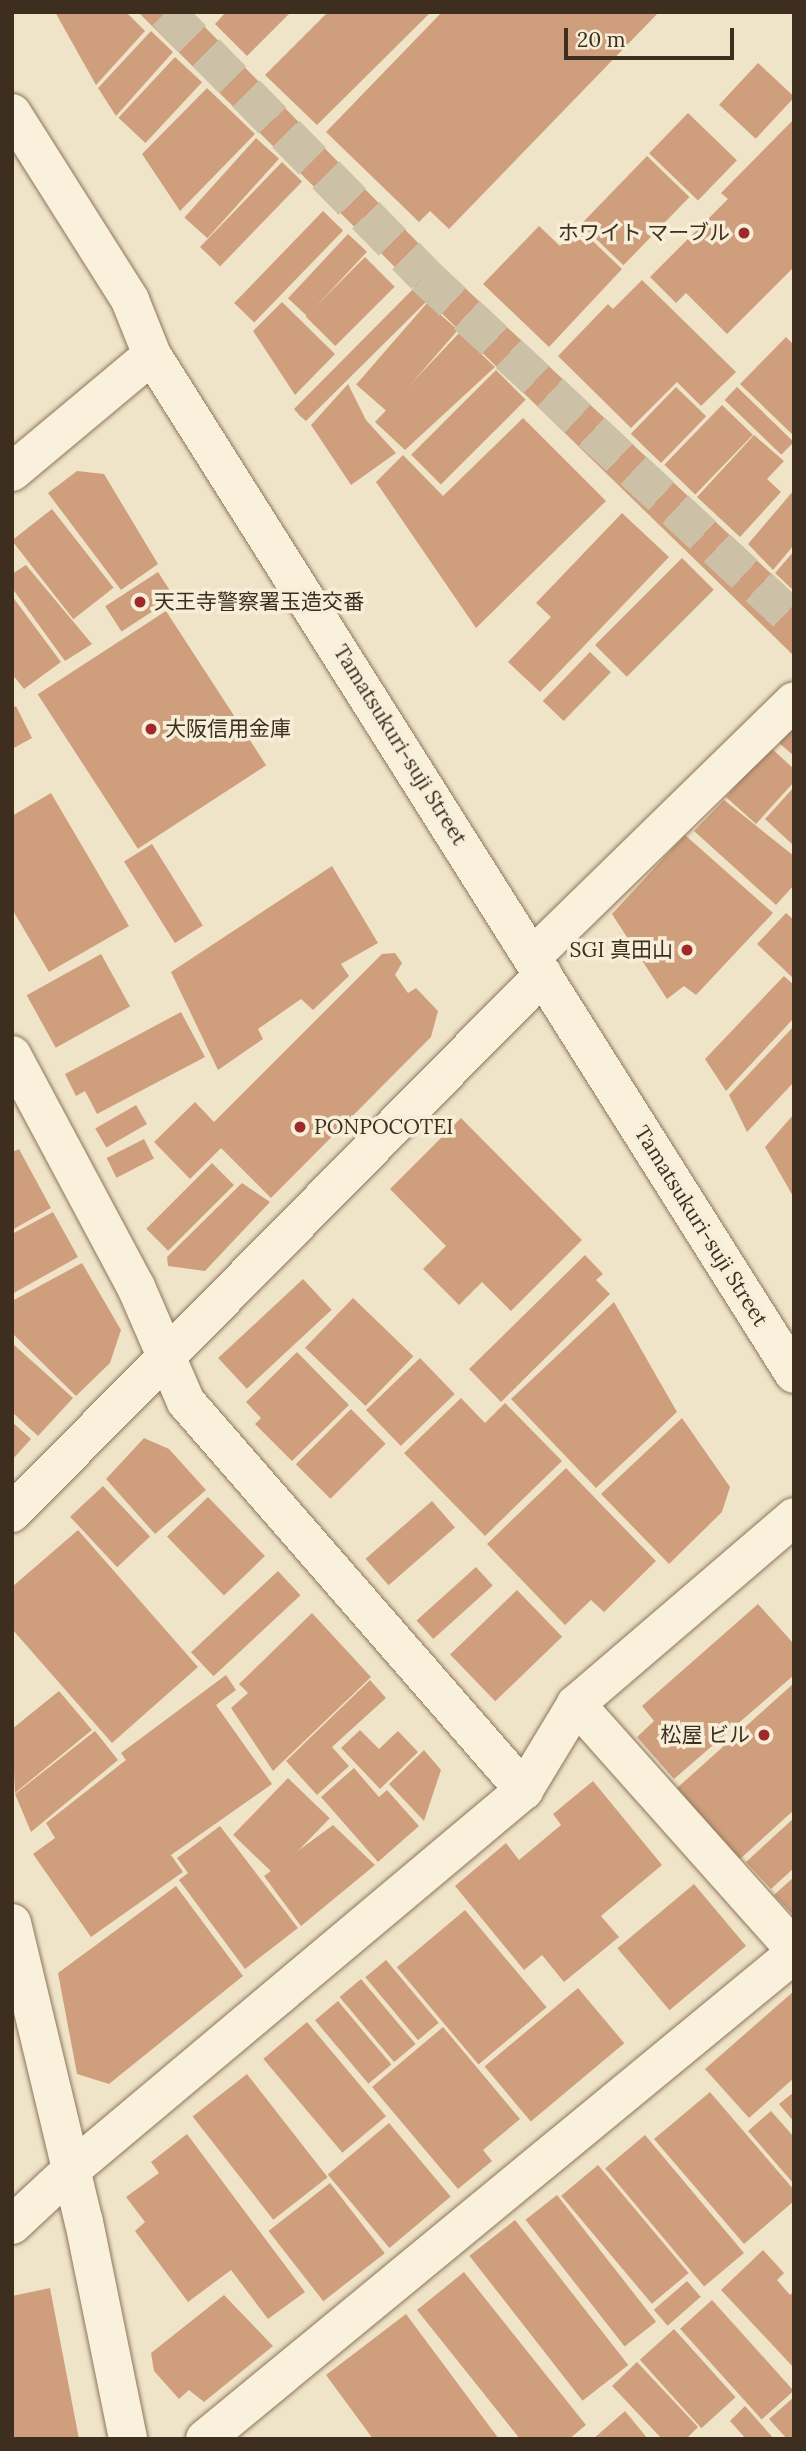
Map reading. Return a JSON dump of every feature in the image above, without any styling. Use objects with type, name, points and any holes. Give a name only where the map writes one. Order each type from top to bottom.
[{"type":"street","name":"Tamatsukuri-suji Street","points":[[12,113],[130,300],[152,355],[794,1374]]},
{"type":"street","points":[[12,472],[152,355]]},
{"type":"street","points":[[12,1513],[794,701]]},
{"type":"street","points":[[12,1055],[166,1354],[186,1402],[524,1790]]},
{"type":"street","points":[[12,2225],[70,2171],[524,1790],[576,1703],[794,1517]]},
{"type":"street","points":[[205,2439],[794,1951],[576,1703]]},
{"type":"street","points":[[12,1923],[70,2171],[128,2439]]},
{"type":"building","points":[[55,12],[126,12],[145,31],[96,85]]},
{"type":"building","points":[[138,12],[190,12],[435,260],[794,595],[794,656],[428,300],[306,421],[300,416],[294,409],[415,287]]},
{"type":"building","points":[[226,12],[291,12],[247,56],[215,24]]},
{"type":"building","points":[[328,12],[431,12],[317,125],[265,75]]},
{"type":"building","points":[[442,12],[659,12],[449,229],[430,211],[419,222],[326,132]]},
{"type":"building","points":[[151,31],[173,52],[116,116],[98,88]]},
{"type":"building","points":[[175,57],[202,82],[145,143],[118,118]]},
{"type":"building","points":[[758,63],[794,98],[756,139],[719,105]]},
{"type":"building","points":[[207,88],[255,134],[180,211],[142,154]]},
{"type":"building","points":[[688,113],[737,160],[698,201],[649,153]]},
{"type":"building","name":"ホワイト マーブル","points":[[794,119],[794,267],[727,334],[686,293],[676,303],[650,277],[728,199],[721,193]]},
{"type":"building","points":[[256,138],[279,159],[207,238],[184,218]]},
{"type":"building","points":[[647,156],[689,197],[623,265],[581,224]]},
{"type":"building","points":[[282,162],[302,181],[220,266],[200,247]]},
{"type":"building","points":[[323,211],[343,230],[254,323],[234,303]]},
{"type":"building","points":[[539,226],[560,246],[578,227],[622,269],[549,347],[483,284]]},
{"type":"building","points":[[348,234],[367,252],[307,316],[288,298]]},
{"type":"building","points":[[365,257],[395,287],[335,346],[306,316]]},
{"type":"building","points":[[642,280],[736,372],[701,406],[677,382],[631,428],[558,356],[608,304],[613,309]]},
{"type":"building","points":[[282,302],[335,354],[295,395],[253,331]]},
{"type":"building","points":[[427,303],[458,330],[387,411],[356,385]]},
{"type":"building","points":[[459,333],[495,367],[405,450],[375,422]]},
{"type":"building","points":[[786,337],[794,345],[794,436],[740,384]]},
{"type":"building","points":[[496,370],[526,400],[441,485],[411,455]]},
{"type":"building","points":[[348,384],[366,420],[396,453],[351,485],[311,425]]},
{"type":"building","points":[[676,387],[706,416],[661,463],[631,434]]},
{"type":"building","points":[[737,387],[794,442],[781,455],[724,400]]},
{"type":"building","points":[[722,405],[753,435],[695,495],[664,465]]},
{"type":"building","points":[[523,418],[606,501],[476,628],[376,482],[403,455],[443,496]]},
{"type":"building","points":[[754,435],[784,461],[767,479],[781,492],[740,537],[697,497]]},
{"type":"building","points":[[77,471],[104,474],[158,564],[121,590],[48,493]]},
{"type":"building","points":[[794,490],[794,545],[773,570],[748,544]]},
{"type":"building","points":[[52,509],[114,588],[73,619],[12,541]]},
{"type":"building","points":[[622,513],[669,557],[540,692],[508,662],[551,617],[536,603]]},
{"type":"building","points":[[794,551],[794,591],[775,573]]},
{"type":"building","points":[[682,558],[714,590],[627,677],[595,645]]},
{"type":"building","points":[[26,565],[92,644],[65,661],[12,588],[12,574]]},
{"type":"building","points":[[158,572],[174,597],[122,631],[105,606]]},
{"type":"building","points":[[12,596],[61,662],[24,689],[12,674]]},
{"type":"building","name":"大阪信用金庫","points":[[166,611],[266,765],[138,849],[38,694]]},
{"type":"building","points":[[590,652],[611,672],[564,721],[543,701]]},
{"type":"building","points":[[16,706],[32,738],[12,749],[12,708]]},
{"type":"building","points":[[794,726],[794,756],[779,743]]},
{"type":"building","points":[[770,747],[794,769],[794,782],[756,824],[726,797]]},
{"type":"building","points":[[794,787],[794,846],[765,819]]},
{"type":"building","points":[[51,793],[129,926],[49,972],[12,909],[12,816]]},
{"type":"building","points":[[724,800],[794,856],[794,885],[776,905],[694,831]]},
{"type":"building","name":"SGI 真田山","points":[[685,835],[773,913],[696,995],[684,986],[667,999],[612,914]]},
{"type":"building","points":[[152,844],[203,925],[175,943],[124,861]]},
{"type":"building","points":[[332,866],[378,943],[341,964],[349,976],[313,1010],[301,999],[258,1029],[263,1039],[218,1070],[171,972]]},
{"type":"building","points":[[786,913],[794,920],[794,979],[757,944]]},
{"type":"building","points":[[395,953],[402,963],[395,975],[408,993],[416,988],[438,1011],[431,1037],[271,1198],[221,1148],[190,1179],[154,1142],[195,1102],[214,1122],[382,954]]},
{"type":"building","points":[[101,954],[130,1006],[56,1048],[27,995]]},
{"type":"building","points":[[784,976],[794,985],[794,1018],[726,1091],[705,1059]]},
{"type":"building","points":[[181,1012],[205,1057],[97,1114],[85,1091],[76,1096],[65,1074]]},
{"type":"building","points":[[794,1026],[794,1082],[747,1132],[729,1095]]},
{"type":"building","points":[[136,1105],[147,1124],[106,1148],[95,1128]]},
{"type":"building","points":[[794,1114],[794,1198],[765,1147]]},
{"type":"building","points":[[461,1118],[582,1240],[511,1311],[482,1282],[459,1305],[423,1269],[446,1246],[390,1189]]},
{"type":"building","points":[[144,1139],[154,1159],[117,1178],[107,1158]]},
{"type":"building","points":[[19,1149],[51,1208],[12,1230],[12,1152]]},
{"type":"building","points":[[212,1163],[234,1185],[168,1251],[146,1229]]},
{"type":"building","points":[[242,1183],[270,1202],[205,1271],[168,1266],[167,1257]]},
{"type":"building","points":[[53,1212],[78,1257],[12,1294],[12,1234]]},
{"type":"building","points":[[585,1255],[603,1274],[596,1280],[610,1294],[501,1402],[469,1369]]},
{"type":"building","points":[[82,1263],[121,1330],[110,1363],[76,1396],[12,1333],[12,1301]]},
{"type":"building","points":[[303,1279],[332,1310],[247,1389],[218,1358]]},
{"type":"building","points":[[353,1298],[413,1356],[365,1406],[305,1348]]},
{"type":"building","points":[[614,1302],[677,1412],[596,1488],[511,1399]]},
{"type":"building","points":[[12,1343],[73,1398],[38,1436],[12,1412]]},
{"type":"building","points":[[297,1352],[349,1405],[292,1461],[255,1424],[261,1418],[246,1402]]},
{"type":"building","points":[[420,1358],[455,1394],[401,1446],[366,1410]]},
{"type":"building","points":[[461,1398],[485,1423],[505,1403],[562,1461],[485,1536],[404,1453]]},
{"type":"building","points":[[351,1409],[386,1444],[330,1499],[296,1464]]},
{"type":"building","points":[[682,1418],[730,1487],[722,1512],[669,1564],[601,1494]]},
{"type":"building","points":[[12,1422],[31,1439],[12,1460]]},
{"type":"building","points":[[144,1438],[169,1449],[206,1490],[155,1534],[106,1479]]},
{"type":"building","points":[[566,1468],[656,1561],[604,1612],[591,1600],[565,1625],[487,1544]]},
{"type":"building","points":[[103,1486],[150,1536],[117,1567],[70,1517]]},
{"type":"building","points":[[208,1497],[265,1556],[224,1596],[167,1537]]},
{"type":"building","points":[[432,1501],[455,1527],[389,1585],[366,1559]]},
{"type":"building","points":[[78,1530],[198,1667],[112,1743],[12,1629],[12,1587]]},
{"type":"building","points":[[476,1567],[493,1586],[433,1639],[417,1621]]},
{"type":"building","points":[[278,1571],[301,1595],[213,1676],[191,1652]]},
{"type":"building","points":[[517,1590],[562,1637],[495,1701],[450,1655]]},
{"type":"building","points":[[758,1604],[794,1644],[794,1675],[674,1779],[637,1737],[654,1721],[642,1706]]},
{"type":"building","points":[[312,1613],[371,1677],[273,1771],[231,1708],[248,1693],[239,1684]]},
{"type":"building","points":[[226,1675],[236,1690],[216,1705],[272,1784],[171,1855],[183,1872],[91,1937],[33,1854],[55,1838],[46,1823],[126,1760],[121,1753]]},
{"type":"building","points":[[370,1680],[386,1698],[332,1747],[349,1766],[317,1795],[286,1761]]},
{"type":"building","name":"松屋 ビル","points":[[794,1683],[794,1810],[740,1859],[677,1788]]},
{"type":"building","points":[[59,1691],[92,1730],[15,1793],[12,1729]]},
{"type":"building","points":[[360,1730],[379,1749],[398,1731],[418,1752],[380,1789],[341,1748]]},
{"type":"building","points":[[95,1731],[118,1760],[31,1832],[15,1794]]},
{"type":"building","points":[[424,1750],[441,1770],[424,1821],[389,1784]]},
{"type":"building","points":[[354,1768],[379,1797],[387,1790],[419,1826],[378,1862],[321,1797]]},
{"type":"building","points":[[288,1778],[330,1818],[275,1875],[233,1835]]},
{"type":"building","points":[[593,1781],[662,1865],[601,1916],[619,1937],[564,1982],[542,1955],[524,1970],[455,1886],[506,1843],[519,1860],[561,1825],[553,1814]]},
{"type":"building","points":[[794,1818],[794,1868],[771,1889],[746,1862]]},
{"type":"building","points":[[333,1825],[375,1865],[301,1926],[264,1876]]},
{"type":"building","points":[[220,1826],[298,1928],[245,1969],[179,1880],[188,1873],[177,1858]]},
{"type":"building","points":[[794,1877],[794,1916],[774,1895]]},
{"type":"building","points":[[694,1884],[746,1946],[669,2010],[617,1948]]},
{"type":"building","points":[[176,1886],[243,1976],[109,2084],[77,2074],[58,1973]]},
{"type":"building","points":[[465,1910],[547,2007],[478,2064],[397,1967]]},
{"type":"building","points":[[386,1960],[439,2023],[418,2040],[365,1977]]},
{"type":"building","points":[[361,1979],[416,2044],[394,2062],[340,1997]]},
{"type":"building","points":[[578,1988],[624,2043],[531,2122],[485,2066]]},
{"type":"building","points":[[794,1991],[794,2078],[749,2118],[705,2069]]},
{"type":"building","points":[[338,2001],[391,2065],[368,2084],[315,2020]]},
{"type":"building","points":[[307,2022],[386,2116],[342,2153],[263,2059]]},
{"type":"building","points":[[443,2027],[520,2119],[483,2150],[492,2161],[458,2189],[372,2087]]},
{"type":"building","points":[[247,2074],[328,2177],[273,2220],[193,2116]]},
{"type":"building","points":[[710,2092],[794,2190],[794,2201],[744,2244],[654,2139]]},
{"type":"building","points":[[794,2092],[794,2122],[779,2104]]},
{"type":"building","points":[[771,2111],[794,2137],[794,2184],[748,2131]]},
{"type":"building","points":[[389,2123],[451,2197],[389,2248],[328,2174]]},
{"type":"building","points":[[187,2134],[305,2292],[268,2319],[231,2270],[188,2302],[135,2231],[145,2222],[126,2197],[159,2173],[151,2162]]},
{"type":"building","points":[[645,2135],[744,2253],[704,2286],[605,2168]]},
{"type":"building","points":[[598,2165],[689,2273],[652,2304],[561,2196]]},
{"type":"building","points":[[330,2183],[385,2253],[323,2301],[269,2231]]},
{"type":"building","points":[[557,2195],[656,2322],[625,2346],[525,2220]]},
{"type":"building","points":[[515,2220],[628,2365],[583,2401],[469,2256]]},
{"type":"building","points":[[763,2250],[784,2273],[777,2280],[790,2295],[794,2291],[794,2368],[721,2290]]},
{"type":"building","points":[[464,2272],[586,2425],[569,2439],[520,2439],[417,2310]]},
{"type":"building","points":[[687,2281],[701,2297],[668,2326],[654,2310]]},
{"type":"building","points":[[50,2288],[79,2439],[12,2439],[12,2296]]},
{"type":"building","points":[[224,2295],[273,2346],[204,2402],[189,2390],[179,2399],[154,2371],[151,2353]]},
{"type":"building","points":[[712,2300],[794,2391],[762,2419],[680,2329]]},
{"type":"building","points":[[406,2314],[499,2439],[373,2439],[326,2375]]},
{"type":"building","points":[[674,2329],[736,2397],[701,2428],[640,2360]]},
{"type":"building","points":[[637,2362],[698,2427],[686,2439],[662,2439],[612,2386]]},
{"type":"building","points":[[794,2397],[794,2439],[787,2439],[769,2419]]},
{"type":"building","points":[[745,2406],[774,2439],[746,2439],[730,2421]]},
{"type":"building","points":[[625,2411],[648,2439],[593,2439]]},
{"type":"tunnel","points":[[166,12],[425,276],[794,620]]},
{"type":"place","name":"ホワイト マーブル","points":[[744,233]]},
{"type":"place","name":"天王寺警察署玉造交番","points":[[140,602]]},
{"type":"place","name":"大阪信用金庫","points":[[151,729]]},
{"type":"place","name":"SGI 真田山","points":[[687,950]]},
{"type":"place","name":"PONPOCOTEI","points":[[300,1127]]},
{"type":"place","name":"松屋 ビル","points":[[764,1735]]}]
